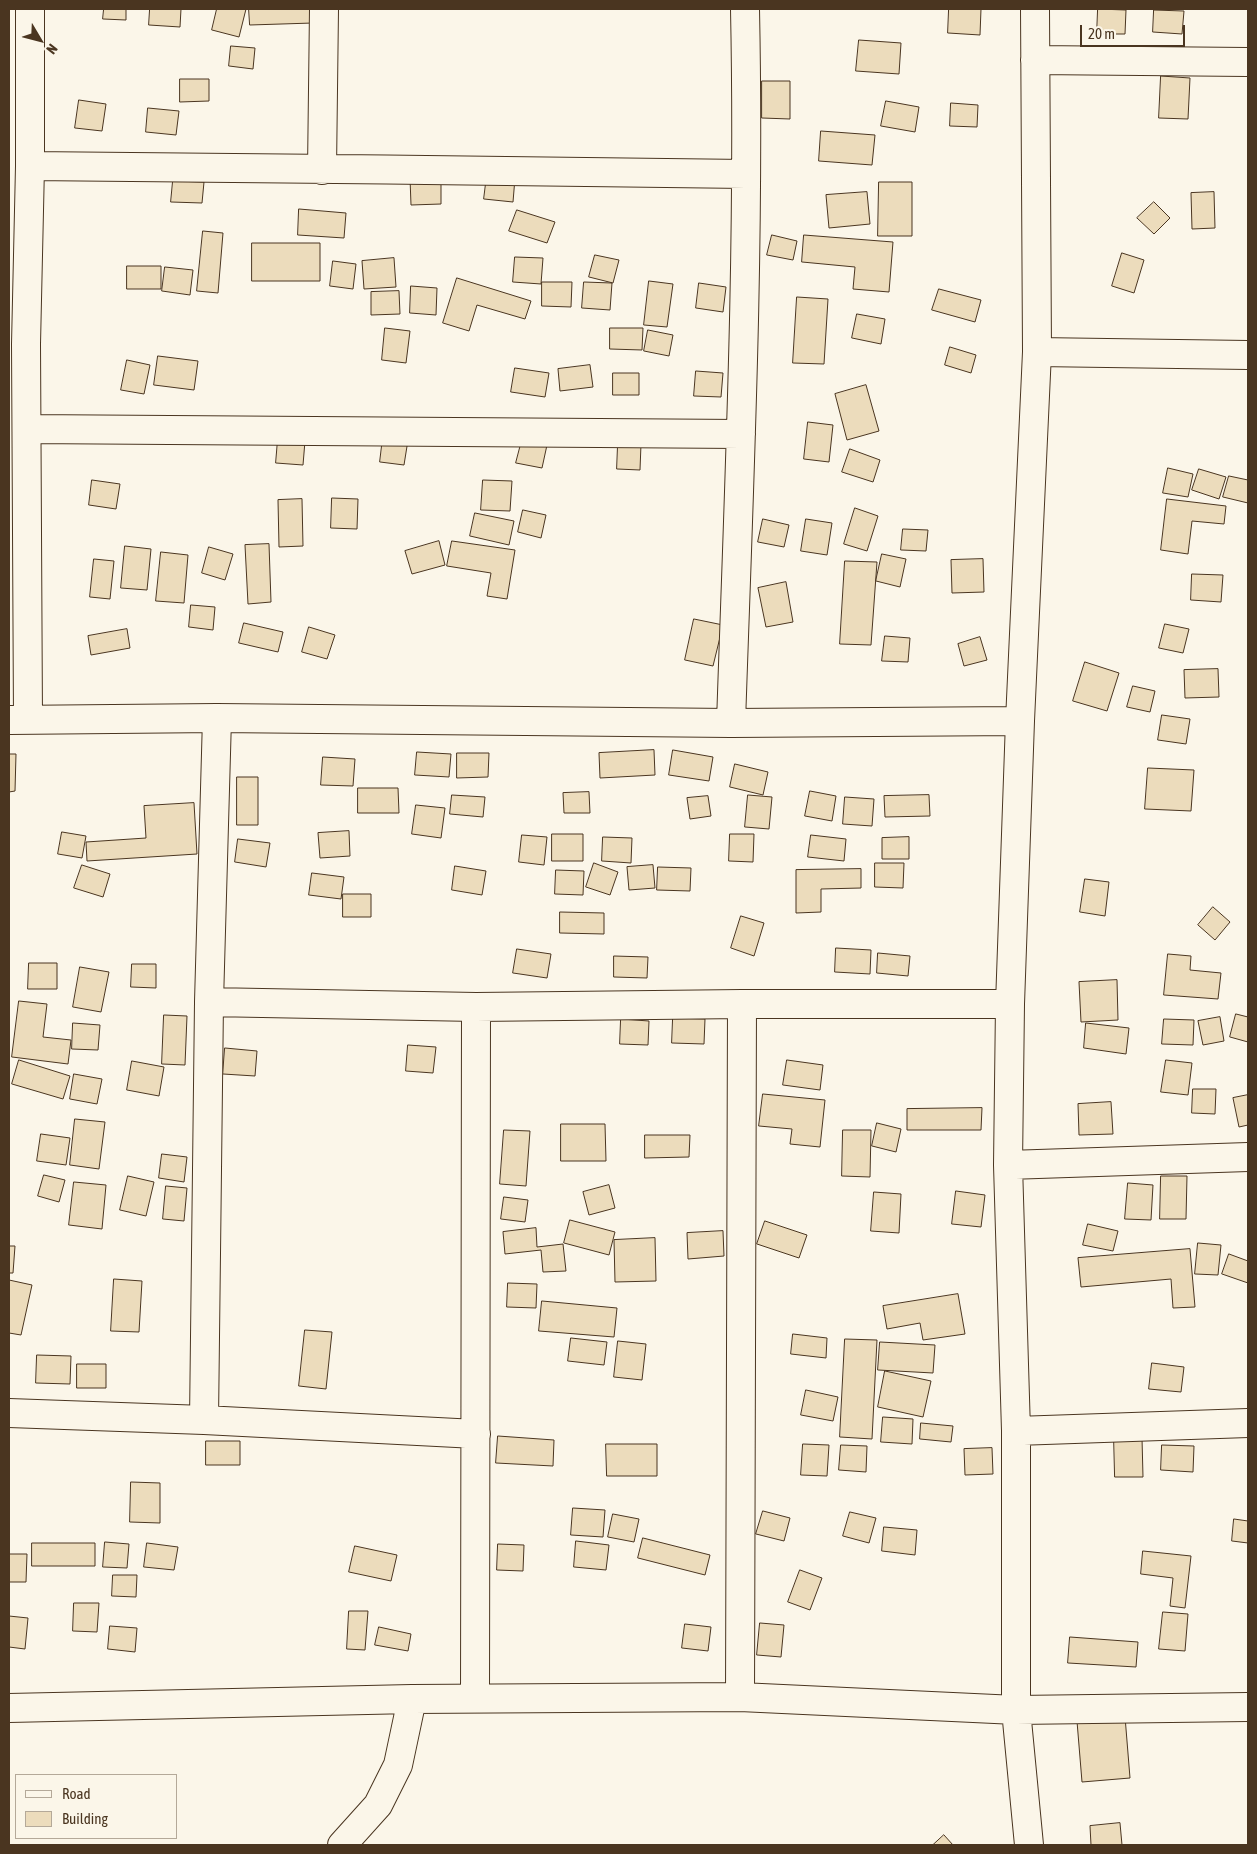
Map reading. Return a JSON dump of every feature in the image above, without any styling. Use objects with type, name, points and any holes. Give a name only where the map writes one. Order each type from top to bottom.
[{"type":"street","points":[[30,9],[30,166],[17,343],[27,429],[19,720],[217,718],[731,723],[1020,721]]},
{"type":"street","points":[[322,170],[324,9]]},
{"type":"street","points":[[731,723],[746,174],[745,9]]},
{"type":"street","points":[[1029,1845],[1016,1710],[1016,1431],[1008,1165],[1010,1004],[1020,721],[1037,352],[1035,9]]},
{"type":"street","points":[[1035,60],[1248,62]]},
{"type":"street","points":[[30,166],[322,170],[526,170],[746,174]]},
{"type":"street","points":[[1037,352],[1248,355]]},
{"type":"street","points":[[27,429],[740,434]]},
{"type":"street","points":[[204,1420],[209,1002],[217,718]]},
{"type":"street","points":[[209,1002],[476,1007],[742,1004],[1010,1004]]},
{"type":"street","points":[[740,1697],[742,1004]]},
{"type":"street","points":[[475,1698],[476,1007]]},
{"type":"street","points":[[1008,1165],[1248,1157]]},
{"type":"street","points":[[9,1414],[204,1420],[476,1434]]},
{"type":"street","points":[[1016,1431],[1248,1423]]},
{"type":"street","points":[[9,1708],[475,1698],[740,1697],[1016,1710],[1248,1707]]},
{"type":"street","points":[[347,1844],[378,1805],[398,1765],[412,1699]]},
{"type":"building","points":[[104,9],[126,9],[126,20],[103,19]]},
{"type":"building","points":[[150,9],[181,9],[180,27],[149,25]]},
{"type":"building","points":[[217,9],[246,9],[239,37],[212,30]]},
{"type":"building","points":[[249,9],[312,9],[313,23],[250,25]]},
{"type":"building","points":[[949,9],[981,9],[980,35],[948,33]]},
{"type":"building","points":[[1098,9],[1126,10],[1125,34],[1097,34]]},
{"type":"building","points":[[1154,10],[1184,11],[1182,34],[1153,32]]},
{"type":"building","points":[[859,40],[901,43],[899,74],[856,71]]},
{"type":"building","points":[[231,46],[255,48],[253,69],[229,66]]},
{"type":"building","points":[[1161,76],[1190,78],[1188,119],[1159,118]]},
{"type":"building","points":[[180,79],[209,79],[209,101],[180,102]]},
{"type":"building","points":[[762,81],[790,81],[790,119],[762,118]]},
{"type":"building","points":[[79,100],[106,104],[102,131],[75,128]]},
{"type":"building","points":[[886,101],[919,107],[915,132],[881,126]]},
{"type":"building","points":[[951,103],[978,105],[977,127],[950,126]]},
{"type":"building","points":[[148,108],[179,111],[176,135],[146,132]]},
{"type":"building","points":[[821,131],[875,135],[872,165],[819,161]]},
{"type":"building","points":[[487,175],[515,178],[513,202],[484,199]]},
{"type":"building","points":[[441,177],[441,204],[411,205],[410,178]]},
{"type":"building","points":[[173,181],[204,182],[202,203],[171,202]]},
{"type":"building","points":[[879,182],[912,182],[912,236],[878,236]]},
{"type":"building","points":[[867,192],[870,224],[829,228],[826,195]]},
{"type":"building","points":[[1214,192],[1215,228],[1192,229],[1191,193]]},
{"type":"building","points":[[1154,202],[1170,218],[1154,234],[1137,218]]},
{"type":"building","points":[[299,209],[346,213],[344,238],[298,235]]},
{"type":"building","points":[[517,210],[555,222],[547,243],[509,231]]},
{"type":"building","points":[[203,231],[223,233],[218,293],[197,291]]},
{"type":"building","points":[[772,235],[797,241],[793,260],[767,255]]},
{"type":"building","points":[[804,235],[893,242],[889,292],[853,289],[855,267],[802,262]]},
{"type":"building","points":[[252,243],[320,243],[320,281],[252,281]]},
{"type":"building","points":[[1122,253],[1144,260],[1134,293],[1112,286]]},
{"type":"building","points":[[595,255],[619,260],[613,283],[589,277]]},
{"type":"building","points":[[515,257],[543,258],[541,284],[513,282]]},
{"type":"building","points":[[394,258],[396,287],[364,289],[362,261]]},
{"type":"building","points":[[333,261],[356,264],[353,289],[330,286]]},
{"type":"building","points":[[127,266],[161,266],[161,289],[127,289]]},
{"type":"building","points":[[165,267],[193,270],[190,295],[162,291]]},
{"type":"building","points":[[457,278],[531,301],[525,319],[477,305],[469,331],[443,323]]},
{"type":"building","points":[[649,281],[673,284],[667,327],[644,325]]},
{"type":"building","points":[[542,282],[572,282],[571,307],[542,306]]},
{"type":"building","points":[[584,282],[612,283],[610,310],[582,308]]},
{"type":"building","points":[[699,283],[726,287],[723,312],[696,308]]},
{"type":"building","points":[[411,286],[437,288],[436,315],[410,313]]},
{"type":"building","points":[[939,289],[981,300],[975,322],[932,310]]},
{"type":"building","points":[[399,291],[400,314],[371,315],[371,292]]},
{"type":"building","points":[[797,297],[828,299],[824,364],[793,363]]},
{"type":"building","points":[[857,314],[885,319],[881,344],[852,338]]},
{"type":"building","points":[[385,328],[410,331],[406,363],[382,360]]},
{"type":"building","points":[[610,328],[643,328],[642,350],[610,349]]},
{"type":"building","points":[[648,330],[673,335],[669,356],[644,351]]},
{"type":"building","points":[[950,347],[976,355],[971,373],[945,365]]},
{"type":"building","points":[[158,356],[198,361],[194,390],[154,385]]},
{"type":"building","points":[[127,360],[150,365],[144,394],[121,390]]},
{"type":"building","points":[[590,365],[593,387],[560,391],[558,369]]},
{"type":"building","points":[[515,368],[549,373],[545,397],[511,392]]},
{"type":"building","points":[[696,371],[723,373],[721,397],[694,396]]},
{"type":"building","points":[[613,373],[639,373],[639,395],[613,395]]},
{"type":"building","points":[[866,385],[879,431],[847,440],[835,394]]},
{"type":"building","points":[[808,422],[833,425],[829,462],[804,459]]},
{"type":"building","points":[[383,437],[408,440],[404,465],[380,462]]},
{"type":"building","points":[[278,439],[305,441],[303,465],[276,463]]},
{"type":"building","points":[[522,440],[547,445],[542,468],[516,463]]},
{"type":"building","points":[[618,444],[641,444],[640,470],[617,469]]},
{"type":"building","points":[[850,449],[880,460],[873,482],[842,472]]},
{"type":"building","points":[[1168,468],[1193,474],[1188,497],[1163,493]]},
{"type":"building","points":[[1199,469],[1226,477],[1219,499],[1192,490]]},
{"type":"building","points":[[1229,476],[1248,480],[1248,503],[1223,497]]},
{"type":"building","points":[[92,480],[120,484],[116,509],[89,505]]},
{"type":"building","points":[[483,480],[512,481],[510,511],[481,510]]},
{"type":"building","points":[[332,498],[358,499],[357,529],[331,528]]},
{"type":"building","points":[[302,499],[303,546],[279,547],[278,500]]},
{"type":"building","points":[[1167,499],[1226,506],[1224,524],[1192,521],[1188,554],[1161,550]]},
{"type":"building","points":[[855,508],[878,516],[867,551],[844,544]]},
{"type":"building","points":[[523,510],[546,515],[541,538],[518,532]]},
{"type":"building","points":[[475,513],[514,521],[509,545],[470,536]]},
{"type":"building","points":[[763,519],[789,525],[784,547],[758,542]]},
{"type":"building","points":[[806,519],[832,523],[827,555],[801,551]]},
{"type":"building","points":[[903,529],[928,530],[926,551],[901,550]]},
{"type":"building","points":[[439,541],[445,565],[412,574],[405,551]]},
{"type":"building","points":[[452,541],[515,550],[507,599],[487,596],[491,573],[447,566]]},
{"type":"building","points":[[269,544],[271,602],[248,604],[245,545]]},
{"type":"building","points":[[125,546],[151,549],[147,590],[121,588]]},
{"type":"building","points":[[209,547],[233,554],[225,580],[202,573]]},
{"type":"building","points":[[161,552],[188,555],[184,603],[156,601]]},
{"type":"building","points":[[882,554],[906,559],[900,587],[876,581]]},
{"type":"building","points":[[94,559],[114,561],[110,599],[90,597]]},
{"type":"building","points":[[983,559],[984,592],[952,593],[951,560]]},
{"type":"building","points":[[845,561],[877,562],[871,645],[840,644]]},
{"type":"building","points":[[1192,574],[1223,575],[1221,602],[1191,600]]},
{"type":"building","points":[[786,582],[793,622],[766,627],[758,588]]},
{"type":"building","points":[[191,605],[215,607],[213,630],[189,627]]},
{"type":"building","points":[[694,619],[723,625],[713,666],[685,660]]},
{"type":"building","points":[[244,623],[283,632],[278,652],[239,643]]},
{"type":"building","points":[[1165,624],[1189,629],[1183,653],[1159,648]]},
{"type":"building","points":[[309,627],[335,635],[327,659],[302,652]]},
{"type":"building","points":[[127,629],[130,648],[91,655],[88,636]]},
{"type":"building","points":[[885,636],[910,638],[908,662],[882,661]]},
{"type":"building","points":[[980,637],[987,660],[964,666],[958,644]]},
{"type":"building","points":[[1085,662],[1119,673],[1107,711],[1073,701]]},
{"type":"building","points":[[1218,669],[1219,697],[1185,698],[1184,670]]},
{"type":"building","points":[[1133,686],[1155,691],[1150,712],[1127,707]]},
{"type":"building","points":[[1162,715],[1190,719],[1186,744],[1158,740]]},
{"type":"building","points":[[654,750],[655,775],[600,778],[599,753]]},
{"type":"building","points":[[673,750],[713,757],[709,781],[669,775]]},
{"type":"building","points":[[417,752],[451,754],[449,777],[415,775]]},
{"type":"building","points":[[457,753],[489,753],[488,777],[457,778]]},
{"type":"building","points":[[9,754],[16,754],[15,791],[9,792]]},
{"type":"building","points":[[323,757],[355,759],[353,786],[321,785]]},
{"type":"building","points":[[735,764],[768,772],[763,795],[730,787]]},
{"type":"building","points":[[1148,768],[1194,770],[1191,811],[1145,809]]},
{"type":"building","points":[[237,777],[258,777],[258,825],[237,825]]},
{"type":"building","points":[[358,788],[398,788],[399,813],[358,813]]},
{"type":"building","points":[[810,791],[836,796],[832,821],[805,816]]},
{"type":"building","points":[[589,792],[590,813],[564,813],[563,793]]},
{"type":"building","points":[[452,795],[485,797],[483,817],[450,814]]},
{"type":"building","points":[[748,795],[772,797],[769,829],[745,827]]},
{"type":"building","points":[[929,795],[930,816],[885,817],[884,796]]},
{"type":"building","points":[[708,796],[711,816],[690,819],[687,798]]},
{"type":"building","points":[[845,797],[874,799],[872,826],[843,824]]},
{"type":"building","points":[[194,803],[197,854],[87,861],[86,842],[146,838],[144,806]]},
{"type":"building","points":[[416,805],[445,808],[441,838],[412,834]]},
{"type":"building","points":[[349,831],[350,856],[320,858],[318,833]]},
{"type":"building","points":[[62,832],[86,836],[82,858],[58,854]]},
{"type":"building","points":[[552,834],[583,834],[583,861],[552,861]]},
{"type":"building","points":[[730,834],[754,834],[753,862],[729,861]]},
{"type":"building","points":[[522,835],[547,837],[544,865],[519,862]]},
{"type":"building","points":[[811,835],[846,839],[844,861],[808,857]]},
{"type":"building","points":[[603,837],[632,838],[631,863],[602,861]]},
{"type":"building","points":[[909,837],[909,859],[882,859],[882,838]]},
{"type":"building","points":[[238,839],[270,843],[266,867],[235,862]]},
{"type":"building","points":[[594,863],[618,872],[610,895],[586,887]]},
{"type":"building","points":[[875,863],[904,863],[903,888],[875,887]]},
{"type":"building","points":[[82,865],[110,874],[103,897],[74,888]]},
{"type":"building","points":[[653,865],[655,888],[629,890],[627,867]]},
{"type":"building","points":[[455,866],[486,871],[482,895],[452,890]]},
{"type":"building","points":[[658,867],[691,868],[690,891],[657,890]]},
{"type":"building","points":[[861,869],[861,888],[821,889],[821,912],[796,913],[796,870]]},
{"type":"building","points":[[556,870],[584,871],[583,895],[555,894]]},
{"type":"building","points":[[312,873],[344,877],[341,899],[309,895]]},
{"type":"building","points":[[1085,879],[1109,882],[1105,916],[1080,912]]},
{"type":"building","points":[[343,894],[371,894],[371,917],[343,917]]},
{"type":"building","points":[[1213,907],[1230,922],[1215,940],[1198,925]]},
{"type":"building","points":[[560,912],[604,913],[604,934],[560,933]]},
{"type":"building","points":[[741,916],[764,923],[754,956],[731,948]]},
{"type":"building","points":[[836,948],[871,950],[870,974],[835,972]]},
{"type":"building","points":[[517,949],[551,954],[547,978],[513,973]]},
{"type":"building","points":[[878,953],[910,956],[908,976],[877,973]]},
{"type":"building","points":[[1168,954],[1191,956],[1190,970],[1221,973],[1218,999],[1164,995]]},
{"type":"building","points":[[614,956],[648,957],[647,978],[614,977]]},
{"type":"building","points":[[29,963],[57,963],[57,989],[28,989]]},
{"type":"building","points":[[132,964],[156,964],[156,988],[131,987]]},
{"type":"building","points":[[80,967],[109,972],[101,1012],[73,1007]]},
{"type":"building","points":[[1117,980],[1118,1020],[1081,1022],[1079,982]]},
{"type":"building","points":[[19,1001],[47,1004],[43,1037],[71,1040],[68,1064],[12,1057]]},
{"type":"building","points":[[1236,1014],[1248,1017],[1248,1042],[1230,1037]]},
{"type":"building","points":[[164,1015],[187,1016],[185,1065],[162,1064]]},
{"type":"building","points":[[1220,1017],[1224,1041],[1203,1045],[1198,1021]]},
{"type":"building","points":[[673,1018],[705,1019],[704,1044],[672,1043]]},
{"type":"building","points":[[621,1019],[649,1021],[648,1045],[620,1044]]},
{"type":"building","points":[[1164,1019],[1194,1020],[1193,1045],[1162,1044]]},
{"type":"building","points":[[73,1023],[100,1025],[98,1050],[72,1049]]},
{"type":"building","points":[[1086,1023],[1129,1028],[1126,1054],[1084,1048]]},
{"type":"building","points":[[408,1045],[436,1047],[433,1073],[406,1071]]},
{"type":"building","points":[[225,1048],[257,1051],[255,1076],[223,1074]]},
{"type":"building","points":[[19,1060],[70,1076],[63,1099],[12,1084]]},
{"type":"building","points":[[787,1060],[823,1065],[820,1090],[783,1085]]},
{"type":"building","points":[[1166,1060],[1192,1063],[1188,1095],[1161,1092]]},
{"type":"building","points":[[132,1061],[164,1067],[159,1096],[127,1090]]},
{"type":"building","points":[[74,1074],[102,1079],[97,1104],[70,1099]]},
{"type":"building","points":[[1193,1089],[1216,1089],[1215,1114],[1192,1113]]},
{"type":"building","points":[[763,1094],[825,1100],[820,1147],[790,1144],[792,1129],[759,1126]]},
{"type":"building","points":[[1248,1095],[1248,1125],[1239,1127],[1233,1098]]},
{"type":"building","points":[[1111,1102],[1113,1134],[1079,1135],[1078,1104]]},
{"type":"building","points":[[982,1108],[981,1130],[907,1130],[907,1109]]},
{"type":"building","points":[[75,1119],[105,1122],[99,1169],[70,1165]]},
{"type":"building","points":[[877,1123],[901,1129],[896,1152],[872,1146]]},
{"type":"building","points":[[561,1124],[605,1124],[606,1161],[561,1161]]},
{"type":"building","points":[[504,1130],[530,1131],[526,1186],[500,1184]]},
{"type":"building","points":[[843,1130],[871,1130],[870,1177],[842,1176]]},
{"type":"building","points":[[41,1134],[70,1138],[66,1165],[37,1161]]},
{"type":"building","points":[[645,1135],[690,1135],[689,1157],[645,1158]]},
{"type":"building","points":[[162,1154],[187,1157],[184,1182],[159,1178]]},
{"type":"building","points":[[44,1175],[65,1180],[59,1202],[38,1196]]},
{"type":"building","points":[[128,1176],[154,1182],[146,1216],[120,1210]]},
{"type":"building","points":[[1161,1176],[1187,1176],[1186,1219],[1160,1219]]},
{"type":"building","points":[[74,1182],[106,1185],[102,1229],[69,1225]]},
{"type":"building","points":[[1128,1183],[1153,1185],[1151,1220],[1125,1219]]},
{"type":"building","points":[[609,1185],[615,1208],[589,1215],[583,1192]]},
{"type":"building","points":[[166,1186],[187,1188],[184,1221],[163,1219]]},
{"type":"building","points":[[956,1191],[985,1195],[981,1227],[952,1224]]},
{"type":"building","points":[[874,1192],[901,1194],[899,1233],[871,1231]]},
{"type":"building","points":[[504,1197],[528,1200],[525,1222],[501,1219]]},
{"type":"building","points":[[570,1220],[615,1232],[609,1255],[564,1243]]},
{"type":"building","points":[[765,1221],[807,1235],[799,1258],[757,1244]]},
{"type":"building","points":[[1088,1224],[1118,1231],[1113,1251],[1083,1245]]},
{"type":"building","points":[[536,1228],[537,1247],[563,1244],[566,1271],[543,1272],[541,1250],[505,1254],[503,1232]]},
{"type":"building","points":[[723,1231],[724,1256],[688,1259],[687,1233]]},
{"type":"building","points":[[655,1238],[656,1281],[615,1282],[614,1240]]},
{"type":"building","points":[[1198,1243],[1221,1245],[1218,1275],[1195,1274]]},
{"type":"building","points":[[9,1246],[15,1246],[13,1273],[9,1273]]},
{"type":"building","points":[[1190,1249],[1195,1307],[1173,1308],[1171,1279],[1081,1287],[1078,1258]]},
{"type":"building","points":[[1229,1254],[1248,1261],[1248,1283],[1222,1274]]},
{"type":"building","points":[[114,1279],[142,1281],[139,1332],[111,1331]]},
{"type":"building","points":[[9,1280],[32,1285],[21,1335],[9,1333]]},
{"type":"building","points":[[508,1283],[537,1284],[536,1308],[507,1307]]},
{"type":"building","points":[[958,1294],[965,1334],[923,1340],[920,1323],[887,1329],[883,1306]]},
{"type":"building","points":[[542,1301],[617,1308],[614,1337],[539,1331]]},
{"type":"building","points":[[305,1330],[332,1332],[326,1389],[299,1386]]},
{"type":"building","points":[[793,1334],[827,1338],[826,1358],[791,1354]]},
{"type":"building","points":[[571,1338],[607,1342],[604,1365],[568,1361]]},
{"type":"building","points":[[845,1339],[877,1340],[872,1439],[840,1437]]},
{"type":"building","points":[[618,1341],[646,1344],[642,1380],[614,1377]]},
{"type":"building","points":[[880,1342],[935,1345],[933,1373],[878,1370]]},
{"type":"building","points":[[37,1355],[71,1356],[70,1384],[36,1383]]},
{"type":"building","points":[[1152,1363],[1184,1367],[1181,1392],[1149,1389]]},
{"type":"building","points":[[77,1364],[106,1364],[106,1388],[77,1388]]},
{"type":"building","points":[[885,1371],[931,1381],[923,1417],[878,1407]]},
{"type":"building","points":[[806,1390],[838,1397],[833,1421],[801,1415]]},
{"type":"building","points":[[883,1417],[913,1419],[912,1444],[881,1442]]},
{"type":"building","points":[[921,1423],[953,1426],[951,1442],[920,1439]]},
{"type":"building","points":[[498,1436],[554,1440],[553,1466],[496,1463]]},
{"type":"building","points":[[1114,1438],[1142,1438],[1143,1477],[1115,1477]]},
{"type":"building","points":[[206,1441],[240,1441],[240,1465],[206,1465]]},
{"type":"building","points":[[606,1444],[657,1444],[657,1476],[607,1476]]},
{"type":"building","points":[[803,1444],[829,1445],[827,1476],[801,1475]]},
{"type":"building","points":[[841,1445],[867,1446],[866,1472],[839,1470]]},
{"type":"building","points":[[1162,1445],[1194,1446],[1193,1472],[1161,1470]]},
{"type":"building","points":[[992,1448],[993,1474],[965,1475],[964,1449]]},
{"type":"building","points":[[131,1482],[160,1483],[160,1523],[130,1522]]},
{"type":"building","points":[[573,1508],[605,1510],[603,1537],[571,1535]]},
{"type":"building","points":[[763,1511],[790,1518],[784,1541],[756,1534]]},
{"type":"building","points":[[850,1512],[876,1518],[869,1543],[843,1536]]},
{"type":"building","points":[[613,1514],[639,1519],[634,1542],[608,1537]]},
{"type":"building","points":[[1234,1519],[1248,1521],[1248,1543],[1232,1541]]},
{"type":"building","points":[[884,1527],[917,1530],[915,1555],[882,1551]]},
{"type":"building","points":[[643,1538],[710,1555],[705,1575],[638,1558]]},
{"type":"building","points":[[576,1541],[609,1545],[606,1570],[574,1567]]},
{"type":"building","points":[[105,1542],[129,1544],[127,1568],[103,1567]]},
{"type":"building","points":[[32,1543],[95,1543],[95,1566],[32,1566]]},
{"type":"building","points":[[147,1543],[178,1547],[174,1570],[144,1567]]},
{"type":"building","points":[[498,1544],[524,1545],[523,1571],[497,1570]]},
{"type":"building","points":[[355,1546],[397,1555],[391,1581],[349,1572]]},
{"type":"building","points":[[1143,1551],[1191,1556],[1185,1608],[1170,1606],[1173,1578],[1141,1574]]},
{"type":"building","points":[[9,1554],[27,1554],[26,1582],[9,1582]]},
{"type":"building","points":[[800,1570],[822,1578],[810,1610],[788,1602]]},
{"type":"building","points":[[113,1575],[137,1575],[136,1597],[112,1596]]},
{"type":"building","points":[[74,1603],[99,1603],[97,1632],[73,1631]]},
{"type":"building","points":[[349,1611],[368,1611],[365,1650],[347,1649]]},
{"type":"building","points":[[1163,1612],[1188,1614],[1185,1651],[1159,1649]]},
{"type":"building","points":[[9,1616],[28,1618],[25,1649],[9,1647]]},
{"type":"building","points":[[760,1623],[784,1625],[781,1657],[757,1655]]},
{"type":"building","points":[[685,1624],[711,1627],[708,1651],[682,1648]]},
{"type":"building","points":[[110,1626],[137,1628],[135,1652],[108,1649]]},
{"type":"building","points":[[379,1627],[411,1634],[408,1651],[375,1645]]},
{"type":"building","points":[[1070,1637],[1138,1642],[1136,1667],[1068,1663]]},
{"type":"building","points":[[1124,1704],[1130,1778],[1082,1782],[1076,1709]]},
{"type":"building","points":[[1120,1823],[1122,1845],[1091,1845],[1090,1826]]},
{"type":"building","points":[[944,1835],[953,1845],[933,1845]]}]
